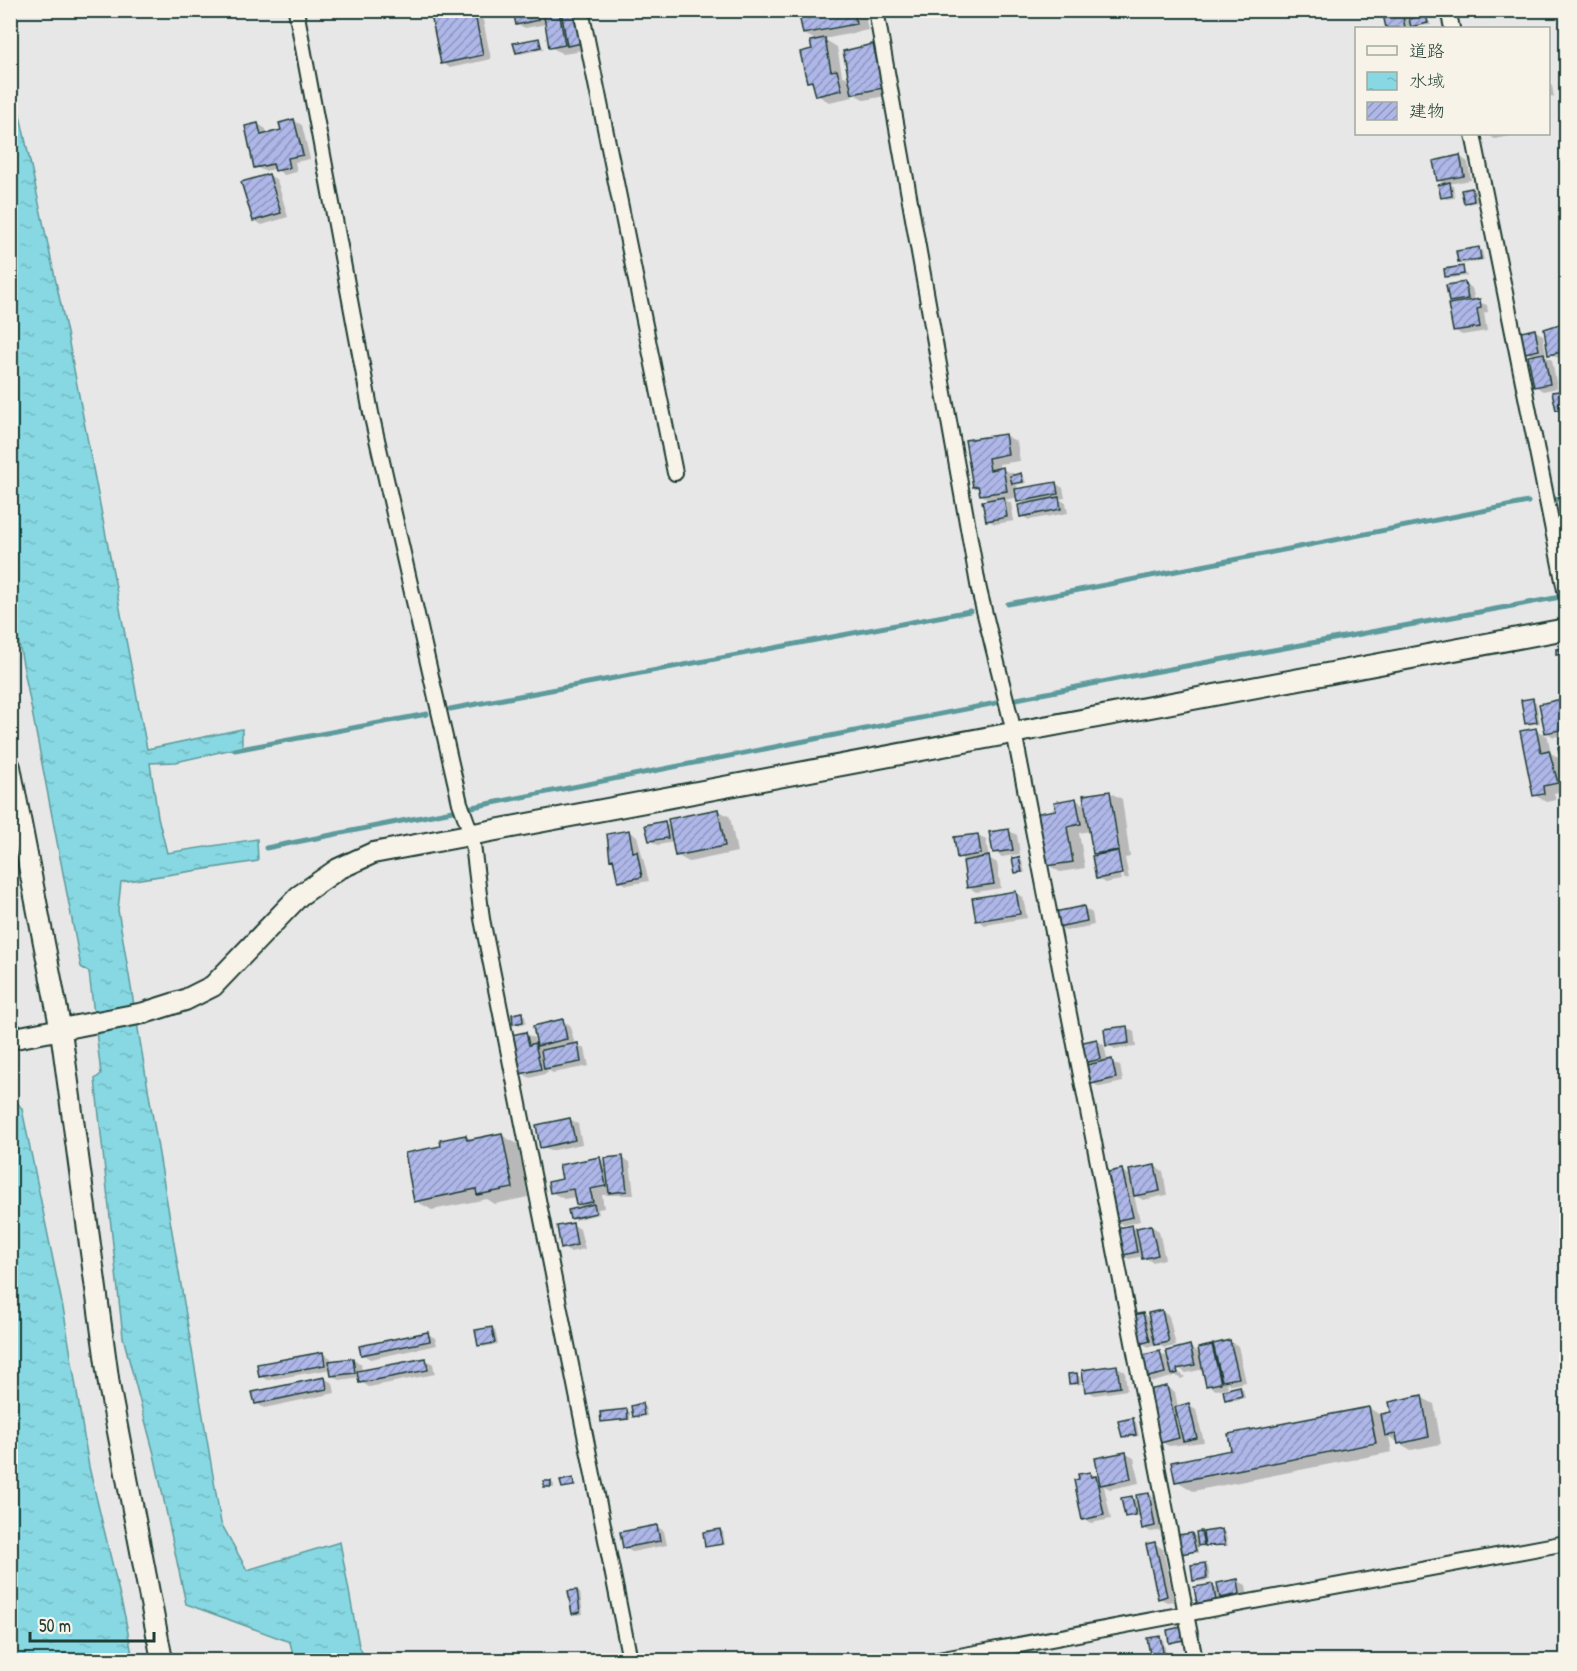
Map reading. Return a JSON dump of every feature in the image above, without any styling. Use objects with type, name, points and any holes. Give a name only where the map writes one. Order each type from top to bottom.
[{"type":"street","points":[[297,10],[371,413],[460,803],[472,836],[482,919],[630,1660]]},
{"type":"street","points":[[581,10],[675,473]]},
{"type":"street","points":[[876,10],[979,590],[1014,732],[1195,1660]]},
{"type":"street","points":[[1448,10],[1452,27]]},
{"type":"street","points":[[1473,135],[1566,591]]},
{"type":"street","points":[[16,1038],[144,1013],[185,1000],[213,986],[299,896],[338,869],[374,853],[1566,629]]},
{"type":"street","points":[[10,767],[61,1031],[109,1385],[162,1660]]},
{"type":"street","points":[[938,1660],[1566,1543]]},
{"type":"water","points":[[10,69],[67,333],[147,749],[242,729],[242,747],[176,762],[150,763],[158,817],[167,853],[257,839],[258,861],[121,882],[118,910],[221,1523],[247,1570],[340,1542],[359,1646],[366,1660],[294,1660],[290,1642],[186,1604],[154,1454],[123,1337],[95,1079],[101,1074],[89,972],[81,967],[11,602]]},
{"type":"water","points":[[10,1092],[22,1109],[64,1313],[89,1467],[133,1660],[11,1660]]},
{"type":"building","points":[[430,10],[456,10],[457,17],[475,14],[483,55],[441,64]]},
{"type":"building","points":[[513,10],[536,10],[538,20],[516,25]]},
{"type":"building","points":[[543,10],[559,10],[565,45],[549,48]]},
{"type":"building","points":[[561,10],[577,10],[583,43],[567,46]]},
{"type":"building","points":[[798,10],[854,10],[856,24],[803,34]]},
{"type":"building","points":[[1382,10],[1402,10],[1405,27],[1386,27]]},
{"type":"building","points":[[1406,10],[1424,10],[1424,11],[1407,15]]},
{"type":"building","points":[[1426,15],[1428,23],[1411,27],[1409,19]]},
{"type":"building","points":[[539,38],[541,47],[516,53],[513,43]]},
{"type":"building","points":[[825,38],[831,71],[837,70],[842,90],[816,96],[812,81],[807,82],[800,52],[812,49],[810,41]]},
{"type":"building","points":[[873,44],[883,88],[852,94],[843,51]]},
{"type":"building","points":[[294,119],[303,155],[288,158],[290,168],[275,171],[273,164],[254,168],[245,126],[258,123],[261,135],[281,130],[279,123]]},
{"type":"building","points":[[1460,155],[1464,176],[1437,181],[1433,161]]},
{"type":"building","points":[[269,174],[281,213],[253,221],[241,182]]},
{"type":"building","points":[[1450,182],[1452,196],[1441,198],[1438,185]]},
{"type":"building","points":[[1472,188],[1474,201],[1464,203],[1461,190]]},
{"type":"building","points":[[1479,247],[1481,259],[1458,262],[1456,251]]},
{"type":"building","points":[[1463,266],[1464,274],[1445,277],[1444,269]]},
{"type":"building","points":[[1465,282],[1468,299],[1449,302],[1446,285]]},
{"type":"building","points":[[1480,299],[1481,308],[1477,309],[1480,327],[1453,331],[1448,304]]},
{"type":"building","points":[[1566,322],[1566,347],[1561,348],[1562,352],[1548,355],[1544,329]]},
{"type":"building","points":[[1535,329],[1539,350],[1525,353],[1521,332]]},
{"type":"building","points":[[1544,353],[1550,384],[1534,387],[1528,356]]},
{"type":"building","points":[[1566,390],[1566,408],[1556,410],[1552,392]]},
{"type":"building","points":[[1005,434],[1008,454],[988,458],[990,470],[1003,467],[1007,491],[980,495],[978,486],[973,487],[965,440]]},
{"type":"building","points":[[1021,473],[1023,482],[1012,484],[1010,476]]},
{"type":"building","points":[[1056,482],[1058,494],[1017,502],[1015,489]]},
{"type":"building","points":[[1004,497],[1007,517],[986,521],[982,501]]},
{"type":"building","points":[[1059,497],[1061,509],[1020,517],[1018,505]]},
{"type":"building","points":[[1562,648],[1562,654],[1556,655],[1556,649]]},
{"type":"building","points":[[1533,698],[1537,722],[1525,724],[1521,700]]},
{"type":"building","points":[[1566,698],[1566,729],[1545,733],[1539,704]]},
{"type":"building","points":[[1536,728],[1541,752],[1549,750],[1558,783],[1543,786],[1544,794],[1533,796],[1520,731]]},
{"type":"building","points":[[1566,745],[1566,782],[1565,782],[1558,747]]},
{"type":"building","points":[[1110,791],[1119,850],[1093,854],[1083,795]]},
{"type":"building","points":[[1076,798],[1081,824],[1067,827],[1073,862],[1046,866],[1038,813],[1056,810],[1054,802]]},
{"type":"building","points":[[718,809],[725,846],[675,856],[668,819]]},
{"type":"building","points":[[665,821],[668,838],[649,841],[645,825]]},
{"type":"building","points":[[1009,829],[1013,850],[993,853],[989,832]]},
{"type":"building","points":[[629,830],[633,852],[637,851],[642,877],[618,882],[613,859],[610,860],[607,834]]},
{"type":"building","points":[[978,834],[981,854],[957,858],[954,837]]},
{"type":"building","points":[[1118,851],[1122,874],[1096,879],[1092,856]]},
{"type":"building","points":[[989,856],[994,884],[967,888],[963,861]]},
{"type":"building","points":[[1019,857],[1022,872],[1015,873],[1012,858]]},
{"type":"building","points":[[1016,891],[1020,914],[976,921],[972,898]]},
{"type":"building","points":[[1084,906],[1087,921],[1057,927],[1054,912]]},
{"type":"building","points":[[522,1012],[523,1022],[513,1024],[512,1014]]},
{"type":"building","points":[[563,1019],[567,1039],[537,1046],[533,1026]]},
{"type":"building","points":[[1127,1026],[1129,1043],[1106,1046],[1104,1029]]},
{"type":"building","points":[[526,1032],[529,1045],[535,1043],[541,1069],[520,1074],[511,1035]]},
{"type":"building","points":[[1097,1039],[1101,1059],[1084,1063],[1079,1043]]},
{"type":"building","points":[[578,1043],[581,1062],[544,1069],[541,1050]]},
{"type":"building","points":[[1112,1059],[1116,1078],[1091,1084],[1087,1065]]},
{"type":"building","points":[[570,1118],[575,1140],[540,1148],[536,1125]]},
{"type":"building","points":[[502,1133],[513,1188],[477,1195],[476,1189],[414,1202],[405,1153],[441,1146],[440,1140],[466,1135],[467,1140]]},
{"type":"building","points":[[623,1156],[627,1191],[609,1193],[605,1158]]},
{"type":"building","points":[[600,1157],[606,1186],[590,1189],[593,1202],[576,1205],[573,1189],[550,1193],[548,1182],[562,1179],[559,1165]]},
{"type":"building","points":[[1155,1165],[1160,1191],[1134,1196],[1129,1170]]},
{"type":"building","points":[[1122,1169],[1133,1217],[1114,1221],[1104,1173]]},
{"type":"building","points":[[594,1204],[596,1213],[570,1219],[568,1210]]},
{"type":"building","points":[[573,1223],[577,1245],[561,1249],[557,1226]]},
{"type":"building","points":[[1132,1225],[1137,1252],[1119,1256],[1114,1229]]},
{"type":"building","points":[[1151,1225],[1158,1255],[1142,1259],[1136,1228]]},
{"type":"building","points":[[1162,1310],[1169,1342],[1155,1345],[1148,1313]]},
{"type":"building","points":[[1143,1313],[1150,1341],[1139,1344],[1133,1315]]},
{"type":"building","points":[[492,1327],[495,1343],[478,1346],[475,1330]]},
{"type":"building","points":[[428,1332],[430,1341],[361,1355],[359,1346]]},
{"type":"building","points":[[1230,1340],[1239,1378],[1222,1381],[1213,1344]]},
{"type":"building","points":[[1190,1345],[1195,1365],[1177,1369],[1178,1373],[1172,1375],[1166,1351]]},
{"type":"building","points":[[1212,1345],[1221,1383],[1206,1386],[1198,1348]]},
{"type":"building","points":[[1160,1351],[1165,1373],[1144,1378],[1139,1356]]},
{"type":"building","points":[[323,1352],[325,1365],[259,1377],[257,1364]]},
{"type":"building","points":[[353,1358],[355,1373],[331,1376],[329,1361]]},
{"type":"building","points":[[426,1358],[428,1370],[359,1383],[357,1371]]},
{"type":"building","points":[[1117,1365],[1120,1387],[1085,1392],[1082,1370]]},
{"type":"building","points":[[1077,1373],[1078,1383],[1069,1384],[1068,1374]]},
{"type":"building","points":[[325,1377],[327,1389],[255,1404],[252,1392]]},
{"type":"building","points":[[1167,1386],[1179,1438],[1160,1443],[1148,1390]]},
{"type":"building","points":[[1240,1386],[1242,1396],[1225,1400],[1223,1390]]},
{"type":"building","points":[[1422,1395],[1429,1437],[1398,1444],[1396,1434],[1385,1436],[1381,1414],[1391,1412],[1389,1402]]},
{"type":"building","points":[[642,1403],[644,1415],[633,1417],[631,1406]]},
{"type":"building","points":[[1189,1403],[1197,1438],[1183,1441],[1175,1407]]},
{"type":"building","points":[[1369,1407],[1376,1443],[1175,1482],[1171,1462],[1231,1450],[1228,1434]]},
{"type":"building","points":[[627,1409],[628,1419],[601,1422],[600,1412]]},
{"type":"building","points":[[1133,1418],[1136,1435],[1122,1437],[1118,1421]]},
{"type":"building","points":[[1126,1452],[1131,1479],[1100,1485],[1095,1458]]},
{"type":"building","points":[[1090,1472],[1091,1477],[1096,1476],[1104,1515],[1082,1520],[1074,1480],[1079,1479],[1078,1474]]},
{"type":"building","points":[[573,1478],[574,1486],[562,1488],[560,1481]]},
{"type":"building","points":[[544,1481],[551,1481],[551,1487],[544,1487]]},
{"type":"building","points":[[1149,1493],[1155,1526],[1142,1529],[1136,1495]]},
{"type":"building","points":[[1132,1496],[1136,1515],[1125,1517],[1121,1498]]},
{"type":"building","points":[[657,1525],[660,1541],[623,1548],[620,1532]]},
{"type":"building","points":[[720,1529],[723,1544],[705,1547],[703,1532]]},
{"type":"building","points":[[1222,1529],[1225,1545],[1205,1546],[1203,1532]]},
{"type":"building","points":[[1201,1531],[1204,1545],[1198,1546],[1196,1532]]},
{"type":"building","points":[[1192,1533],[1196,1551],[1181,1554],[1178,1535]]},
{"type":"building","points":[[1155,1542],[1167,1596],[1158,1599],[1146,1544]]},
{"type":"building","points":[[1205,1563],[1207,1578],[1193,1581],[1191,1565]]},
{"type":"building","points":[[1238,1579],[1240,1594],[1220,1598],[1217,1583]]},
{"type":"building","points":[[1213,1584],[1216,1601],[1197,1604],[1194,1587]]},
{"type":"building","points":[[577,1590],[580,1612],[572,1614],[568,1591]]},
{"type":"building","points":[[1181,1627],[1183,1640],[1169,1643],[1167,1630]]},
{"type":"building","points":[[1160,1636],[1164,1657],[1151,1660],[1147,1638]]},
{"type":"building","points":[[986,1657],[1000,1657],[1000,1660],[986,1660]]},
{"type":"waterway","points":[[1557,499],[1566,497]]},
{"type":"waterway","points":[[1008,604],[1528,502]]},
{"type":"waterway","points":[[266,848],[1132,676],[1566,596]]},
{"type":"waterway","points":[[450,709],[970,611]]},
{"type":"waterway","points":[[235,750],[427,714]]}]
